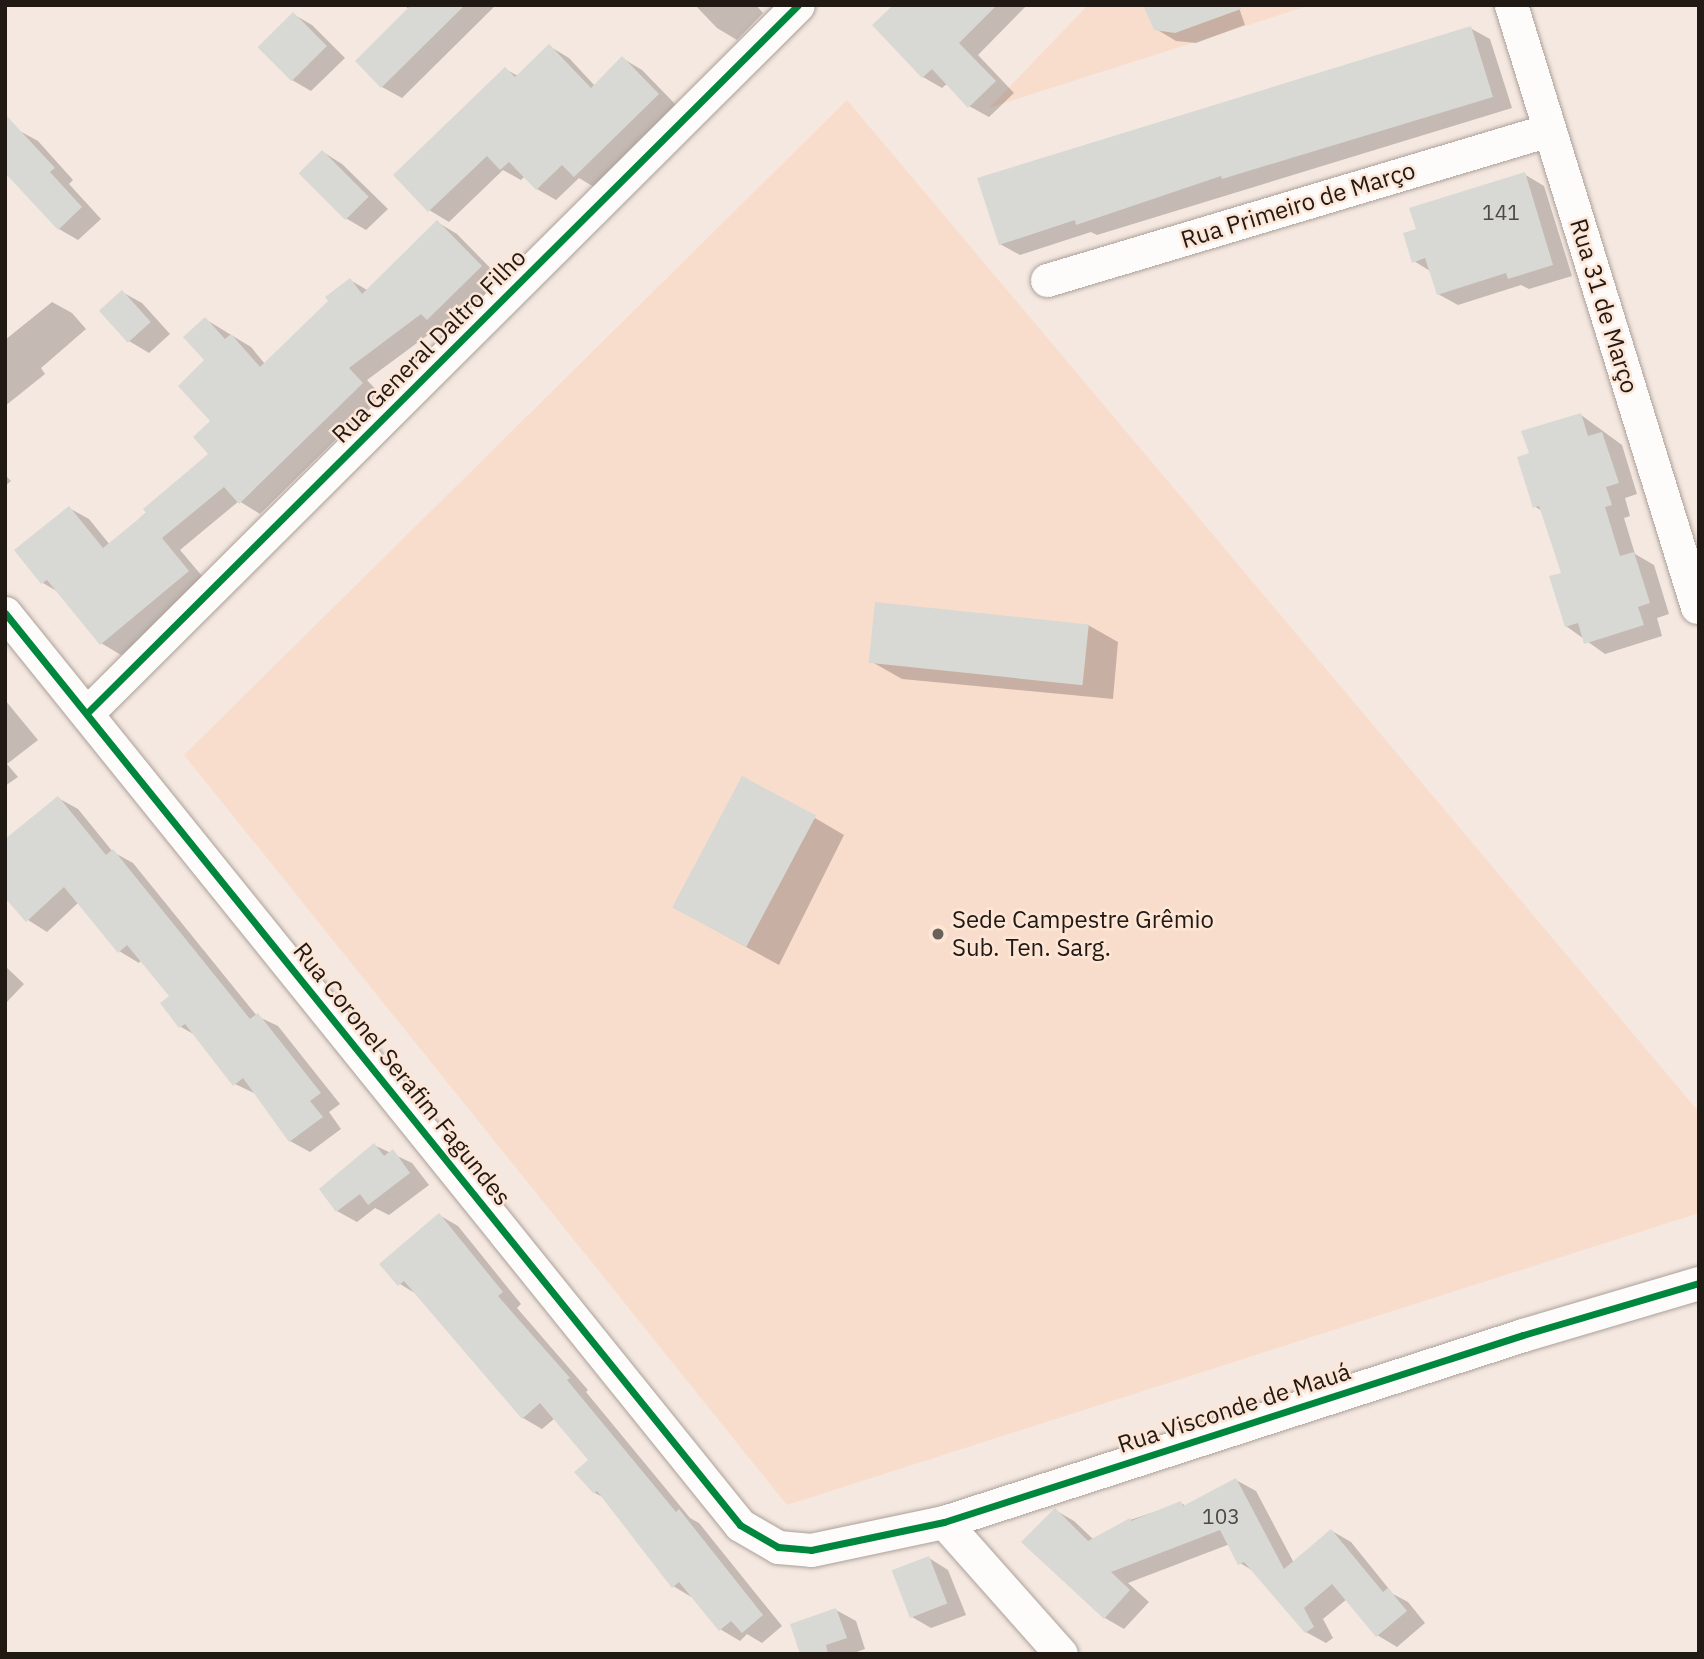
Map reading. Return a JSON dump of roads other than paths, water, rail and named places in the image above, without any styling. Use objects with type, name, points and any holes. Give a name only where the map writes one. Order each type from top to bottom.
[{"type":"street","name":"Rua General Daltro Filho","points":[[87,713],[798,5]]},
{"type":"street","name":"Rua 31 de Março","points":[[1511,5],[1697,607]]},
{"type":"street","name":"Rua Primeiro de Março","points":[[1047,280],[1549,130]]},
{"type":"street","name":"Rua Coronel Serafim Fagundes","points":[[5,613],[740,1525],[778,1547]]},
{"type":"street","name":"Rua Visconde de Mauá","points":[[778,1547],[811,1550],[944,1522],[1523,1335],[1699,1283]]},
{"type":"street","points":[[944,1522],[1061,1654]]},
{"type":"place","name":"Sede Campestre Grêmio Sub. Ten. Sarg.","points":[[938,934]]}]
